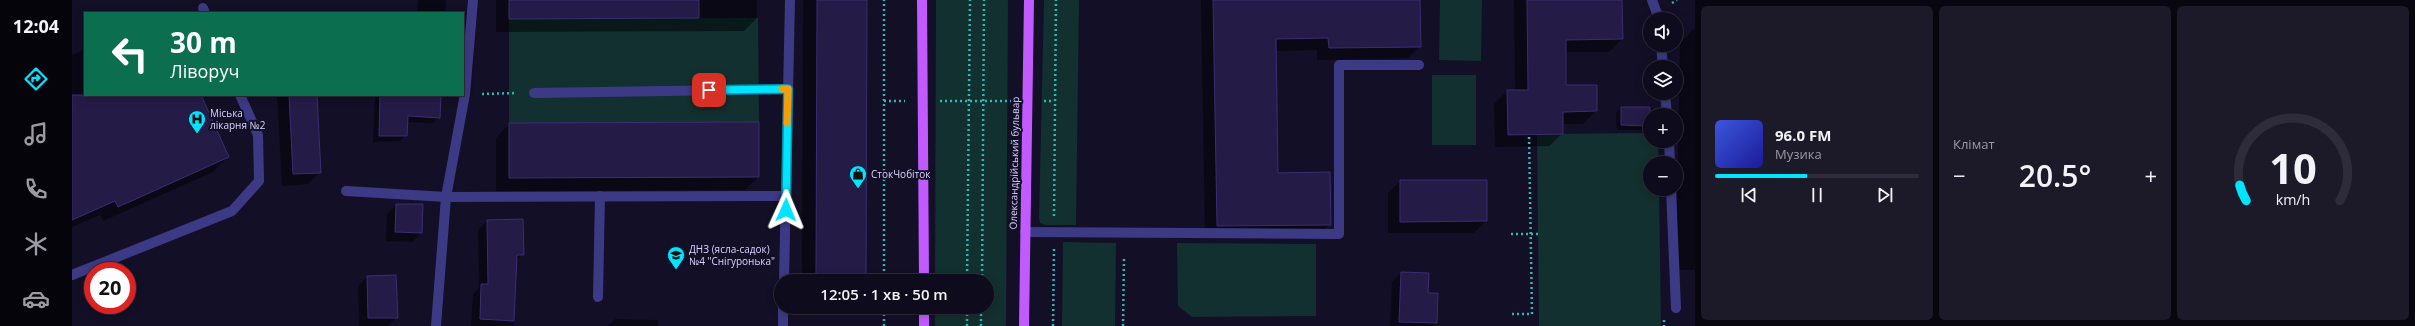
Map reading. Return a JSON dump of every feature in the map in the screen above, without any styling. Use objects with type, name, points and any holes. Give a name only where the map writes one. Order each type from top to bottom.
[{"type":"main road","points":[[922,0],[924,274]]},
{"type":"main road","name":"Олександрійський бульвар","points":[[1024,326],[1026,101],[1029,0]]},
{"type":"main road","points":[[924,314],[924,326]]},
{"type":"street","points":[[436,326],[446,197],[465,94],[472,0]]},
{"type":"street","points":[[784,274],[790,0]]},
{"type":"street","points":[[1652,0],[1656,12]]},
{"type":"street","points":[[1025,232],[1339,234],[1339,65],[1419,65]]},
{"type":"street","points":[[534,93],[788,89]]},
{"type":"street","points":[[72,275],[232,211],[259,181],[258,135],[240,96]]},
{"type":"street","points":[[346,191],[446,197],[786,196]]},
{"type":"street","points":[[598,297],[600,196]]},
{"type":"street","points":[[1671,196],[1676,308]]},
{"type":"street","points":[[783,314],[783,326]]},
{"type":"path","points":[[884,0],[884,274]]},
{"type":"path","points":[[967,274],[970,0]]},
{"type":"path","points":[[982,274],[984,0]]},
{"type":"path","points":[[1054,326],[1054,101],[1056,0]]},
{"type":"path","points":[[465,94],[534,93]]},
{"type":"path","points":[[884,101],[1054,101]]},
{"type":"path","points":[[1512,314],[1532,314],[1529,134]]},
{"type":"path","points":[[1511,234],[1538,234]]},
{"type":"path","points":[[1123,326],[1124,257]]},
{"type":"path","points":[[884,314],[884,326]]},
{"type":"path","points":[[967,314],[967,326]]},
{"type":"path","points":[[981,314],[981,326]]},
{"type":"green space","points":[[936,0],[1008,0],[1006,326],[935,326],[935,314],[994,314],[994,274],[935,274]]},
{"type":"green space","points":[[1044,0],[1079,0],[1076,225],[1045,225],[1040,223],[1039,218]]},
{"type":"green space","points":[[1440,0],[1482,0],[1481,61],[1439,60]]},
{"type":"green space","points":[[758,18],[759,122],[509,123],[509,19]]},
{"type":"green space","points":[[1432,75],[1476,75],[1476,145],[1432,145]]},
{"type":"green space","points":[[1643,133],[1643,148],[1658,148],[1659,156],[1643,156],[1643,196],[1659,196],[1661,326],[1539,326],[1537,134]]},
{"type":"green space","points":[[1063,242],[1116,243],[1115,326],[1062,326]]},
{"type":"green space","points":[[1177,243],[1316,244],[1316,316],[1192,317],[1178,306]]},
{"type":"building","points":[[509,0],[699,0],[699,18],[509,19]]},
{"type":"building","points":[[817,0],[867,0],[866,274],[816,274]]},
{"type":"building","points":[[1213,0],[1420,0],[1421,47],[1329,48],[1328,38],[1276,39],[1278,173],[1330,172],[1331,225],[1217,226]]},
{"type":"building","points":[[1527,0],[1622,0],[1623,39],[1566,40],[1566,85],[1597,85],[1597,111],[1563,112],[1563,134],[1508,135],[1507,90],[1528,90]]},
{"type":"building","points":[[72,95],[201,96],[229,157],[118,207],[115,201],[72,220]]},
{"type":"building","points":[[289,96],[317,96],[321,173],[293,174]]},
{"type":"building","points":[[380,96],[441,96],[440,118],[408,116],[407,136],[379,136]]},
{"type":"building","points":[[1621,107],[1650,107],[1643,108],[1643,126],[1621,125]]},
{"type":"building","points":[[759,122],[759,177],[509,178],[509,123]]},
{"type":"building","points":[[1400,180],[1487,180],[1487,221],[1400,222]]},
{"type":"building","points":[[396,204],[423,204],[422,233],[395,232]]},
{"type":"building","points":[[523,219],[524,255],[517,255],[514,321],[480,319],[481,284],[488,284],[487,220]]},
{"type":"building","points":[[1401,272],[1429,273],[1428,293],[1438,293],[1437,323],[1399,322]]},
{"type":"building","points":[[396,275],[398,318],[368,318],[367,276]]},
{"type":"slow traffic","points":[[782,89],[788,89],[787,123]]},
{"type":"place","name":"Міська лікарня №2","points":[[197,134]]},
{"type":"place","name":"СтокЧобіток","points":[[858,189]]},
{"type":"place","name":"ДНЗ (ясла-садок) №4 \"Снігуронька\"","points":[[676,270]]},
{"type":"route","points":[[709,90],[788,89],[786,210]]}]
